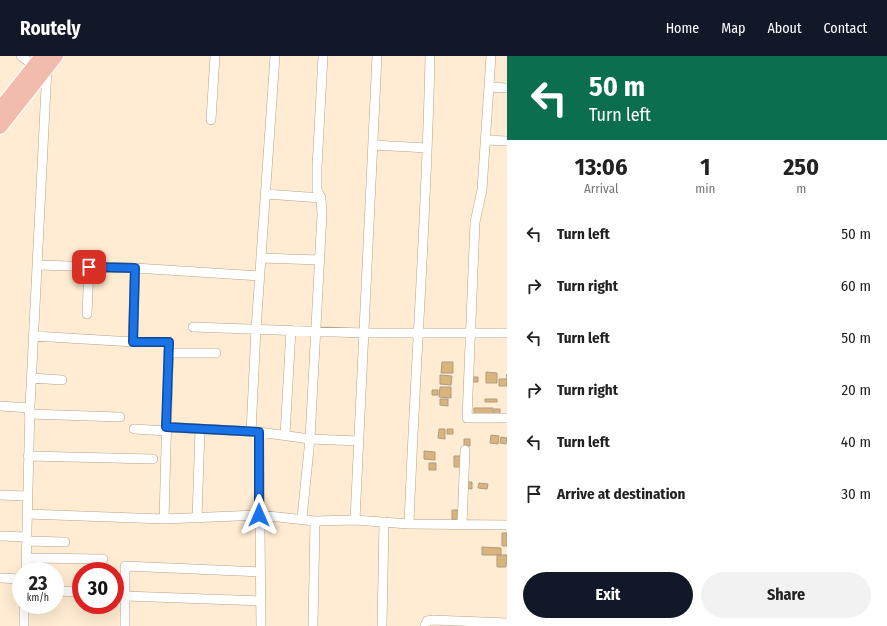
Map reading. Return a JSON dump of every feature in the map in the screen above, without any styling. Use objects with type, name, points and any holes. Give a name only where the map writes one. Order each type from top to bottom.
[{"type":"main road","points":[[0,109],[44,61]]},
{"type":"main road","points":[[0,127],[44,61]]},
{"type":"street","points":[[21,56],[44,61],[38,265],[28,456],[26,562]]},
{"type":"street","points":[[211,120],[215,56]]},
{"type":"street","points":[[261,626],[259,515],[255,432],[256,329],[275,56]]},
{"type":"street","points":[[302,518],[310,439],[320,260],[322,214],[321,198],[317,190],[317,167],[323,56]]},
{"type":"street","points":[[355,520],[377,56]]},
{"type":"street","points":[[409,524],[428,148],[430,56]]},
{"type":"street","points":[[491,56],[482,190],[475,222],[466,418],[507,418]]},
{"type":"street","points":[[489,87],[507,88]]},
{"type":"street","points":[[485,140],[507,141]]},
{"type":"street","points":[[373,145],[428,148]]},
{"type":"street","points":[[266,194],[321,198]]},
{"type":"street","points":[[261,258],[320,260]]},
{"type":"street","points":[[38,265],[135,268],[260,276]]},
{"type":"street","points":[[87,314],[89,267]]},
{"type":"street","points":[[133,342],[135,268]]},
{"type":"street","points":[[193,327],[364,333],[507,333]]},
{"type":"street","points":[[285,435],[291,330]]},
{"type":"street","points":[[34,336],[133,342],[169,342],[164,519]]},
{"type":"street","points":[[168,353],[216,353]]},
{"type":"street","points":[[31,378],[62,380]]},
{"type":"street","points":[[0,406],[30,411],[120,417]]},
{"type":"street","points":[[134,429],[200,429],[255,432],[310,439],[359,441]]},
{"type":"street","points":[[197,518],[200,429]]},
{"type":"street","points":[[462,525],[465,450]]},
{"type":"street","points":[[28,456],[153,459]]},
{"type":"street","points":[[0,495],[27,496]]},
{"type":"street","points":[[27,514],[164,519],[259,515],[302,518],[315,521],[355,520],[409,524],[507,525]]},
{"type":"street","points":[[314,626],[315,521]]},
{"type":"street","points":[[382,626],[384,522]]},
{"type":"street","points":[[0,536],[65,542]]},
{"type":"street","points":[[26,558],[103,559]]},
{"type":"street","points":[[124,626],[125,566],[260,572]]},
{"type":"street","points":[[0,578],[12,579]]},
{"type":"street","points":[[125,594],[260,601]]},
{"type":"street","points":[[24,614],[24,626]]},
{"type":"street","points":[[425,626],[427,621],[430,620],[507,623]]},
{"type":"building","points":[[442,362],[453,362],[453,373],[441,373]]},
{"type":"building","points":[[486,372],[497,373],[497,383],[486,383]]},
{"type":"building","points":[[440,375],[452,376],[451,385],[440,384]]},
{"type":"building","points":[[471,377],[478,377],[478,382],[471,382]]},
{"type":"building","points":[[499,379],[507,379],[507,386],[499,386]]},
{"type":"building","points":[[440,387],[451,387],[451,398],[439,397]]},
{"type":"building","points":[[432,390],[438,390],[438,395],[432,395]]},
{"type":"building","points":[[440,399],[448,399],[448,406],[440,405]]},
{"type":"building","points":[[485,399],[497,399],[497,402],[485,402]]},
{"type":"building","points":[[474,408],[493,408],[493,415],[474,415]]},
{"type":"building","points":[[494,409],[500,409],[500,415],[494,415]]},
{"type":"building","points":[[439,429],[445,429],[445,439],[438,438]]},
{"type":"building","points":[[447,429],[453,429],[453,434],[447,434]]},
{"type":"building","points":[[491,435],[499,436],[498,444],[490,443]]},
{"type":"building","points":[[501,437],[507,438],[506,444],[500,443]]},
{"type":"building","points":[[464,439],[470,439],[470,446],[464,445]]},
{"type":"building","points":[[424,451],[435,452],[435,460],[424,459]]},
{"type":"building","points":[[454,456],[462,456],[462,467],[454,467]]},
{"type":"building","points":[[429,463],[436,463],[436,470],[429,470]]},
{"type":"building","points":[[467,482],[472,482],[472,489],[467,488]]},
{"type":"building","points":[[479,483],[488,484],[487,489],[478,488]]},
{"type":"building","points":[[452,510],[458,510],[458,520],[452,520]]},
{"type":"building","points":[[502,533],[507,533],[507,546],[502,546]]},
{"type":"building","points":[[482,547],[501,548],[501,555],[482,555]]},
{"type":"building","points":[[497,555],[507,555],[506,567],[497,567]]},
{"type":"route","points":[[89,267],[135,268],[133,342],[169,342],[166,427],[259,432],[259,515]]}]
